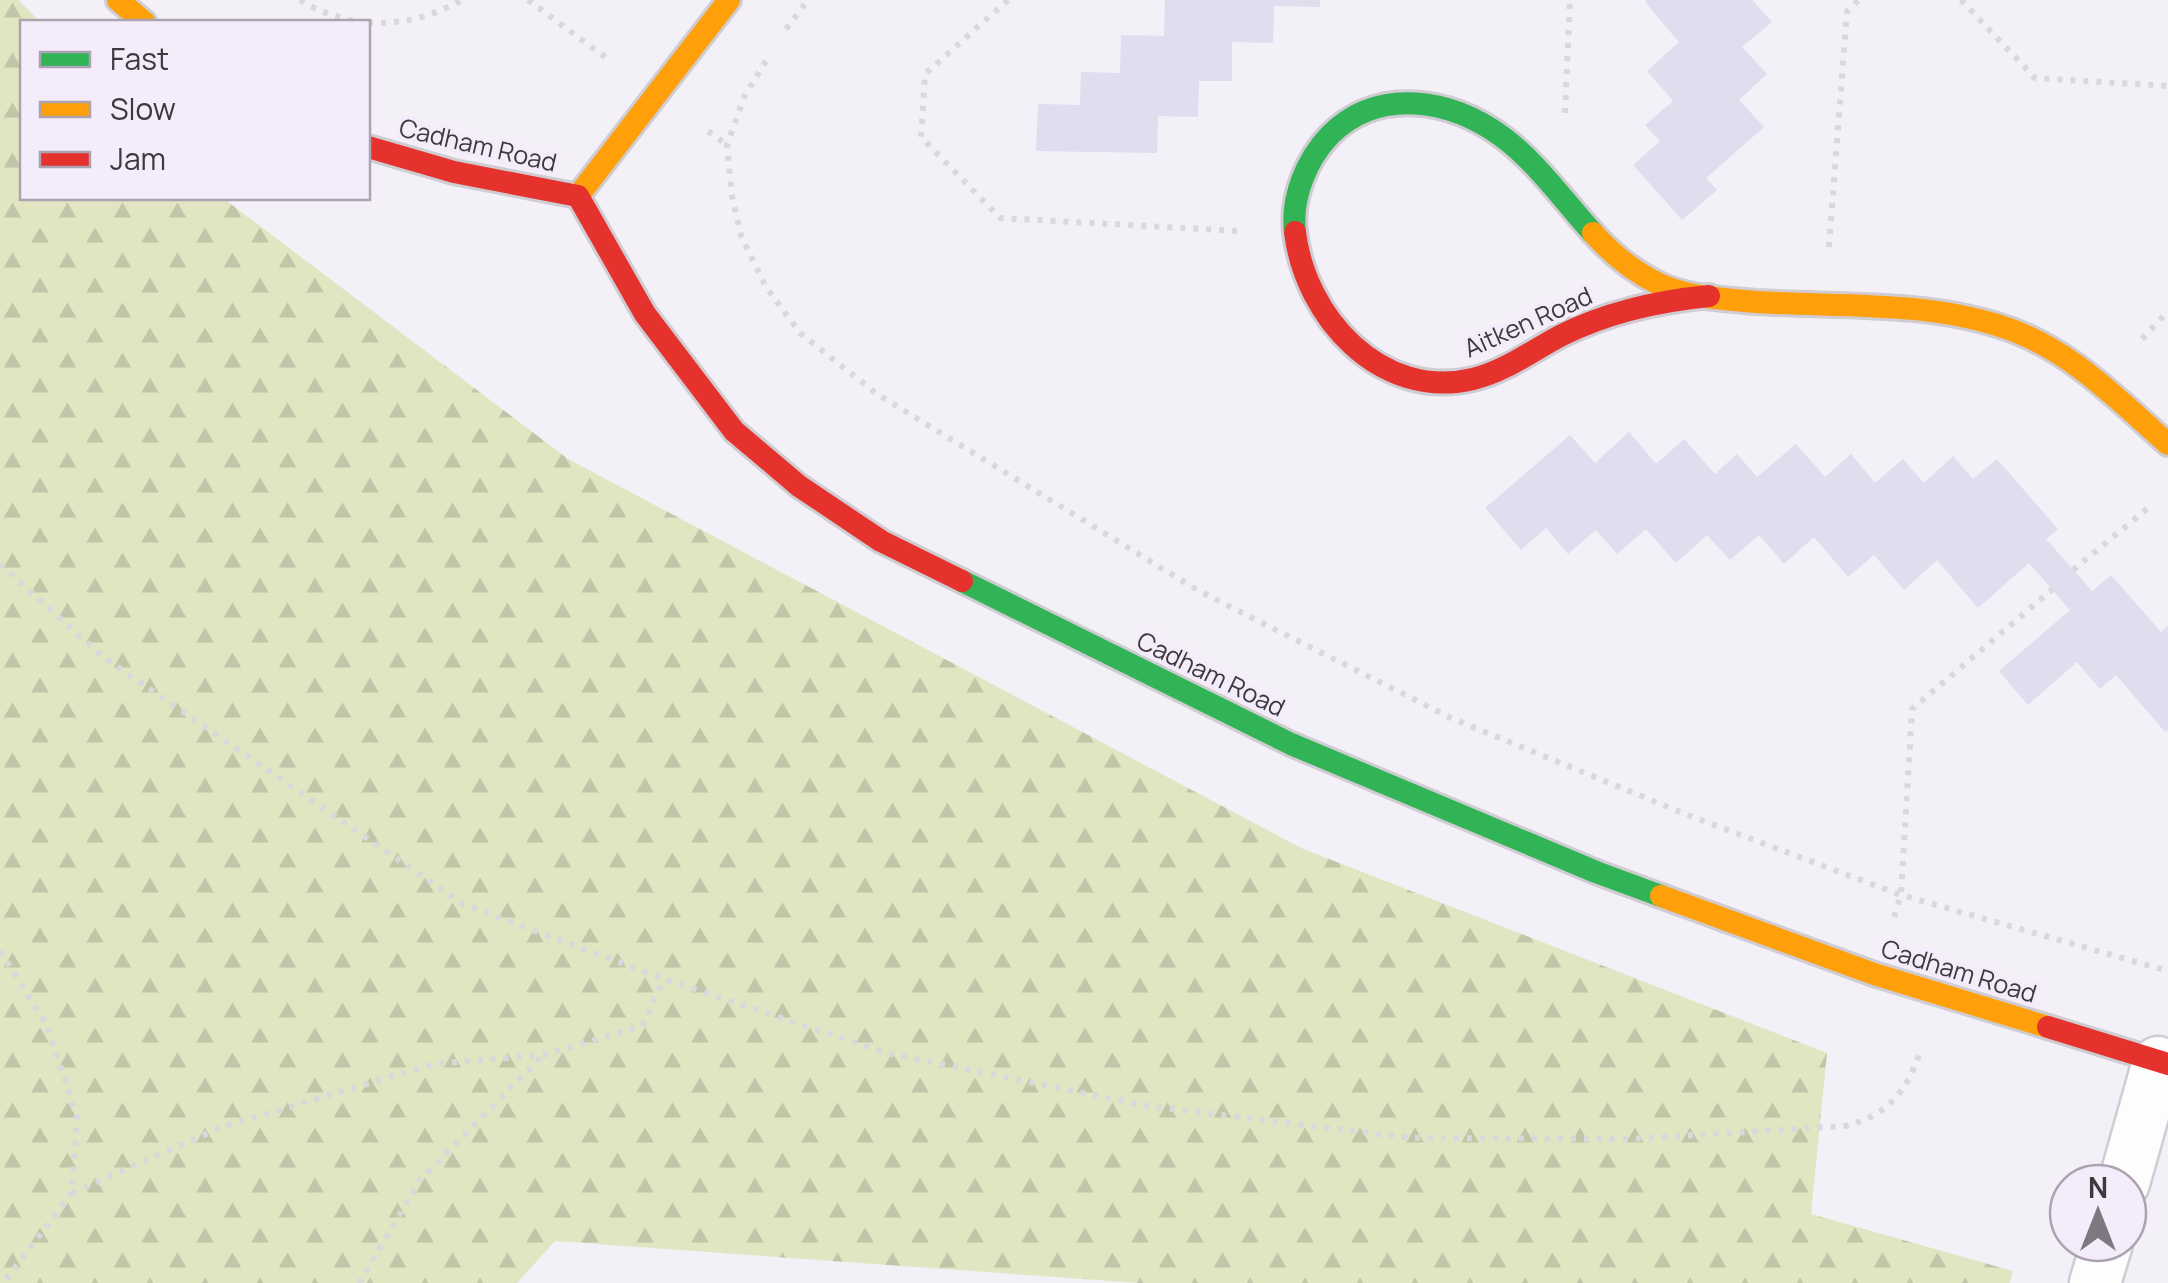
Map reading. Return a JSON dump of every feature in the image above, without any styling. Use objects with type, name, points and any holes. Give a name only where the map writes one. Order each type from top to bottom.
[{"type":"street","points":[[118,0],[142,20]]},
{"type":"street","points":[[578,196],[729,0]]},
{"type":"street","name":"Aitken Road","points":[[1709,296],[1659,301],[1603,318],[1476,379],[1438,382],[1400,374],[1362,355],[1335,328],[1310,294],[1292,234],[1298,192],[1311,158],[1333,132],[1355,115],[1390,102],[1460,112],[1491,128],[1562,194],[1597,236],[1658,285],[1709,296],[1942,314],[2013,328],[2060,352],[2168,444]]},
{"type":"street","name":"Cadham Road","points":[[370,148],[454,172],[578,196],[645,314],[734,431],[799,486],[881,541],[1309,752],[1596,872],[1874,974],[2163,1063]]},
{"type":"street","points":[[2130,1163],[2163,1063]]},
{"type":"path","points":[[300,0],[349,20]]},
{"type":"path","points":[[370,23],[398,24],[425,18],[462,0]]},
{"type":"path","points":[[779,38],[808,0]]},
{"type":"path","points":[[1008,0],[925,74],[921,137],[1000,218],[1292,234]]},
{"type":"path","points":[[1562,194],[1570,0]]},
{"type":"path","points":[[1824,306],[1846,11],[1859,0]]},
{"type":"path","points":[[1961,0],[2035,78],[2168,86]]},
{"type":"path","points":[[770,52],[745,95],[727,144],[741,236],[766,287],[800,333],[876,394],[1199,591],[1451,718],[1901,896],[2168,971]]},
{"type":"path","points":[[2073,570],[2154,503]]},
{"type":"path","points":[[0,564],[103,657],[464,904],[664,978],[887,1053],[1148,1106],[1412,1138],[1628,1140],[1845,1126],[1871,1120],[1912,1075],[1939,994]]},
{"type":"path","points":[[1901,896],[1912,709],[2053,589]]},
{"type":"path","points":[[0,951],[47,1024],[77,1118],[72,1193]]},
{"type":"path","points":[[3,1283],[72,1193],[222,1128],[434,1064],[544,1055],[642,1026],[664,978]]},
{"type":"path","points":[[359,1283],[420,1180],[544,1055]]},
{"type":"green space","points":[[0,0],[18,0],[38,20],[20,20],[20,200],[226,200],[568,459],[1301,848],[1827,1053],[1811,1214],[2013,1271],[2010,1283],[1139,1283],[555,1241],[517,1283],[0,1283]]},
{"type":"building","points":[[1165,0],[1320,0],[1320,7],[1274,6],[1273,43],[1232,42],[1232,81],[1199,81],[1198,117],[1158,116],[1157,153],[1036,151],[1038,104],[1080,105],[1081,72],[1120,73],[1121,35],[1164,36]]},
{"type":"building","points":[[1647,0],[1752,0],[1772,22],[1742,47],[1767,74],[1739,100],[1764,127],[1706,178],[1717,190],[1682,220],[1633,165],[1660,141],[1645,125],[1673,101],[1647,71],[1679,42]]},
{"type":"building","points":[[1629,432],[1656,464],[1684,439],[1715,474],[1737,454],[1757,477],[1796,444],[1825,477],[1851,454],[1875,483],[1903,459],[1924,483],[1953,456],[1973,479],[1997,459],[2058,529],[2046,539],[2092,591],[2111,575],[2161,632],[2168,625],[2168,730],[2165,732],[2116,675],[2100,689],[2077,662],[2028,705],[1999,671],[2070,610],[2029,563],[1978,608],[1937,560],[1904,590],[1874,555],[1848,577],[1814,537],[1784,564],[1759,535],[1730,560],[1707,535],[1676,563],[1646,529],[1617,554],[1596,530],[1568,554],[1546,528],[1521,550],[1485,508],[1570,435],[1595,463]]},
{"type":"traffic: fast","points":[[1295,232],[1295,206],[1302,180],[1330,135],[1349,119],[1371,109],[1416,104],[1462,114],[1504,138],[1593,233]]},
{"type":"traffic: fast","points":[[962,581],[1291,744],[1661,896]]},
{"type":"traffic: slow","points":[[118,0],[142,20]]},
{"type":"traffic: slow","points":[[578,196],[729,0]]},
{"type":"traffic: slow","points":[[1593,233],[1641,274],[1682,292],[1757,302],[1941,312],[2025,335],[2069,360],[2168,444]]},
{"type":"traffic: slow","points":[[1661,896],[1874,974],[2048,1027]]},
{"type":"traffic: jam","points":[[370,148],[454,172],[578,196],[645,314],[734,431],[799,486],[881,541],[962,581]]},
{"type":"traffic: jam","points":[[1295,232],[1314,294],[1331,322],[1353,346],[1379,365],[1408,377],[1439,382],[1485,375],[1579,327],[1615,314],[1709,296]]},
{"type":"traffic: jam","points":[[2048,1027],[2168,1064]]}]
